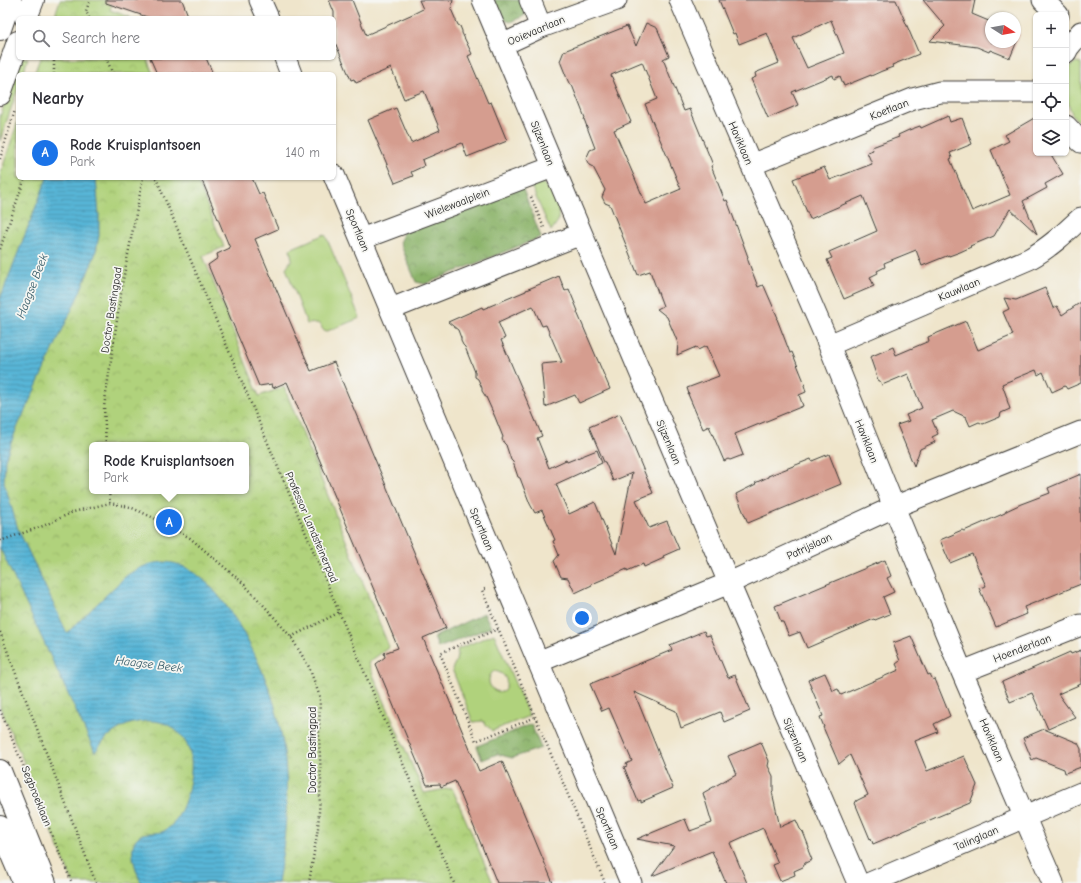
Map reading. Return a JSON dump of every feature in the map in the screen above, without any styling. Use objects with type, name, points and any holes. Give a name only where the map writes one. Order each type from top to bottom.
[{"type":"main road","points":[[0,29],[10,0]]},
{"type":"main road","points":[[27,16],[33,0]]},
{"type":"main road","points":[[8,101],[16,54]]},
{"type":"main road","points":[[0,772],[45,883]]},
{"type":"main road","points":[[0,827],[24,883]]},
{"type":"street","points":[[260,0],[267,16]]},
{"type":"street","name":"Sijzenlaan","points":[[483,0],[729,583],[858,883]]},
{"type":"street","points":[[530,0],[540,27]]},
{"type":"street","name":"Ooievaarlaan","points":[[502,45],[540,27],[616,0]]},
{"type":"street","name":"Haviklaan","points":[[680,0],[829,345],[962,672],[1053,883]]},
{"type":"street","points":[[1043,0],[1055,12]]},
{"type":"street","points":[[1068,48],[1076,32]]},
{"type":"street","points":[[286,60],[290,72]]},
{"type":"street","name":"Koetlaan","points":[[751,165],[913,99],[940,92],[1033,92]]},
{"type":"street","points":[[1069,129],[1081,142]]},
{"type":"street","name":"Wielewaalplein","points":[[362,239],[553,167]]},
{"type":"street","name":"Sportlaan","points":[[336,179],[631,883]]},
{"type":"street","name":"Kauwlaan","points":[[829,345],[1029,259],[1040,253],[1081,218]]},
{"type":"street","points":[[391,309],[581,234]]},
{"type":"street","name":"Patrijslaan","points":[[538,662],[729,583],[894,507],[1081,432]]},
{"type":"street","name":"Hoenderlaan","points":[[962,672],[1081,625]]},
{"type":"street","name":"Talinglaan","points":[[870,883],[1081,793]]},
{"type":"path","points":[[87,16],[86,11],[90,0]]},
{"type":"path","points":[[54,60],[54,72]]},
{"type":"path","points":[[107,60],[112,72]]},
{"type":"path","points":[[0,159],[8,101]]},
{"type":"path","points":[[523,178],[552,246]]},
{"type":"path","points":[[0,249],[24,180]]},
{"type":"path","name":"Doctor Bastingpad","points":[[106,442],[104,406],[123,280],[143,180]]},
{"type":"path","name":"Professor Landsteinerpad","points":[[157,180],[454,883]]},
{"type":"path","points":[[109,494],[110,503]]},
{"type":"path","name":"Doctor Bastingpad","points":[[0,541],[43,526],[73,512],[110,503],[130,507],[154,518],[190,538],[243,583],[291,637],[309,667],[320,697],[319,735],[321,780],[318,828],[310,883]]},
{"type":"path","points":[[504,581],[482,590],[605,883]]},
{"type":"path","points":[[291,637],[340,612]]},
{"type":"path","points":[[498,629],[440,653],[476,741],[536,717]]},
{"type":"path","points":[[0,632],[96,883]]},
{"type":"path","name":"Segbroeklaan","points":[[0,710],[72,883]]},
{"type":"green space","points":[[60,0],[113,0],[110,10],[127,16],[55,16]]},
{"type":"green space","points":[[494,0],[525,0],[528,6],[524,16],[510,22],[502,18]]},
{"type":"green space","points":[[19,60],[27,60],[24,72],[16,72],[16,94],[0,141],[0,117]]},
{"type":"green space","points":[[39,60],[148,60],[152,72],[35,72]]},
{"type":"green space","points":[[1076,62],[1081,63],[1081,126],[1072,114],[1069,106],[1069,68]]},
{"type":"green space","points":[[16,127],[16,180],[197,180],[224,247],[203,256],[259,396],[284,387],[389,647],[368,663],[424,793],[452,788],[493,883],[73,883],[0,707],[0,175]]},
{"type":"green space","points":[[528,179],[540,181],[552,191],[559,208],[558,221],[551,231]]},
{"type":"green space","points":[[521,184],[541,237],[425,284],[416,282],[400,243],[403,232]]},
{"type":"green space","points":[[325,234],[360,318],[325,332],[318,323],[307,324],[286,268],[292,259],[290,249]]},
{"type":"green space","points":[[484,613],[491,627],[438,648],[434,637]]},
{"type":"green space","points":[[494,634],[529,716],[492,731],[483,721],[473,722],[452,669],[456,661],[458,649]],"holes":[[[494,671],[506,678],[506,685],[503,692],[498,692],[490,685],[489,678],[491,674]]]},
{"type":"green space","points":[[531,724],[541,748],[512,758],[497,754],[482,760],[477,746]]},
{"type":"water","name":"Haagse Beek","points":[[46,180],[96,180],[99,236],[95,255],[79,294],[16,430],[5,459],[4,482],[18,529],[67,633],[126,576],[152,564],[166,562],[180,565],[195,573],[223,601],[235,619],[256,657],[270,691],[281,731],[287,796],[285,831],[278,883],[141,883],[134,864],[134,843],[137,838],[143,834],[164,831],[177,819],[185,799],[190,778],[190,754],[182,736],[177,731],[166,724],[155,721],[133,723],[115,731],[95,752],[0,548],[0,299]]},
{"type":"building","points":[[106,0],[182,0],[188,16],[144,16],[106,3]]},
{"type":"building","points":[[329,0],[352,0],[366,35],[423,9],[419,0],[453,0],[451,9],[472,54],[468,56],[488,103],[491,102],[507,141],[467,157],[462,143],[422,160],[424,166],[411,172],[413,176],[395,183],[368,120],[396,108],[411,143],[440,130],[424,91],[404,99],[391,68],[356,83],[354,79],[351,80],[336,45],[336,16],[334,16]]},
{"type":"building","points":[[719,0],[896,0],[919,54],[892,65],[893,67],[844,86],[840,76],[834,79],[833,75],[792,92],[798,105],[768,118],[751,79],[756,77],[755,73],[779,63],[767,33],[739,44],[735,33],[733,34]],"holes":[[[831,20],[844,53],[807,68],[793,38]]]},
{"type":"building","points":[[923,0],[975,0],[972,14],[985,19],[985,48],[1014,48],[1010,58],[990,50],[989,52],[977,47],[930,41],[945,26]]},
{"type":"building","points":[[646,23],[657,28],[669,56],[663,59],[684,111],[690,109],[713,165],[711,166],[725,201],[727,200],[758,287],[764,286],[778,318],[777,319],[790,353],[792,352],[805,384],[806,392],[799,395],[803,406],[735,434],[743,455],[730,460],[728,459],[724,461],[709,426],[703,429],[688,394],[687,388],[719,376],[706,346],[698,350],[696,347],[677,355],[678,343],[667,317],[657,309],[663,306],[650,271],[638,275],[610,205],[605,203],[602,197],[605,190],[593,167],[589,165],[586,159],[590,150],[595,148],[572,85],[570,85],[568,81],[560,61],[564,51],[627,26],[636,46]],"holes":[[[642,62],[657,99],[645,104],[681,189],[646,204],[614,130],[631,122],[611,75]]]},
{"type":"building","points":[[151,60],[207,60],[212,72],[156,72]]},
{"type":"building","points":[[948,116],[950,122],[962,118],[972,144],[950,153],[952,158],[950,159],[972,211],[1010,195],[991,150],[1009,141],[1005,135],[1033,119],[1033,156],[1052,156],[1063,174],[1045,184],[1047,188],[1023,201],[1037,234],[1010,209],[994,236],[960,252],[922,266],[916,250],[884,263],[885,267],[870,277],[874,286],[844,299],[827,260],[832,258],[829,252],[877,231],[863,196],[810,219],[793,179],[824,167],[830,180],[872,164],[867,152],[873,150],[872,147],[899,137],[898,135],[909,130],[920,126],[921,128]]},
{"type":"building","points":[[202,180],[253,180],[259,194],[263,193],[278,229],[255,239],[311,371],[334,362],[446,628],[423,638],[479,771],[502,761],[553,883],[497,883],[455,781],[441,787],[440,784],[427,785],[376,664],[385,657],[384,653],[398,648],[287,382],[273,388],[272,384],[259,386],[208,265],[218,258],[217,254],[230,248]]},
{"type":"building","points":[[559,276],[565,291],[569,289],[578,311],[577,312],[610,389],[579,403],[575,395],[545,407],[541,364],[562,362],[546,325],[542,326],[533,306],[498,322],[505,338],[501,340],[542,436],[537,438],[549,468],[566,460],[567,462],[597,450],[602,463],[556,484],[569,514],[595,502],[616,554],[632,473],[613,481],[589,427],[620,414],[653,493],[636,500],[649,528],[667,521],[679,549],[644,567],[643,564],[627,571],[627,569],[575,593],[568,578],[561,577],[554,561],[559,555],[553,541],[555,540],[542,510],[535,513],[530,504],[506,445],[502,439],[503,437],[495,417],[482,391],[478,379],[475,377],[475,372],[461,341],[458,330],[448,322],[482,307],[483,309]]},
{"type":"building","points":[[1045,288],[1053,308],[1057,306],[1062,315],[1081,302],[1081,383],[1067,389],[1065,386],[1052,392],[1043,372],[1038,375],[1036,370],[1002,384],[1010,409],[1001,413],[1000,417],[983,424],[979,422],[970,426],[966,417],[953,411],[932,420],[938,434],[932,437],[935,442],[920,449],[914,466],[897,425],[909,421],[906,415],[922,408],[908,374],[882,385],[878,380],[870,357],[893,347],[896,355],[929,341],[928,337],[966,321],[978,350],[1013,335],[1003,312],[1009,309],[1004,298],[1016,300]]},
{"type":"building","points":[[829,454],[841,484],[748,523],[736,494],[768,476],[811,459],[812,461]]},
{"type":"building","points":[[1081,474],[1081,584],[1024,607],[1027,614],[996,627],[979,588],[986,586],[972,554],[950,563],[940,540],[1005,513],[1006,511],[1021,504],[1050,493],[1048,488]]},
{"type":"building","points":[[885,560],[891,576],[887,578],[894,592],[883,597],[890,614],[875,620],[874,619],[807,648],[800,632],[789,636],[783,622],[781,622],[775,606]]},
{"type":"building","points":[[704,631],[706,636],[710,635],[728,678],[735,675],[750,711],[724,722],[720,712],[681,728],[676,711],[634,692],[673,788],[641,802],[641,800],[638,801],[624,767],[632,761],[609,708],[602,711],[590,684],[672,650],[670,645]]},
{"type":"building","points":[[911,636],[928,675],[930,674],[933,680],[935,679],[950,716],[934,724],[938,732],[915,741],[927,771],[964,756],[977,785],[970,803],[873,844],[855,803],[868,795],[850,755],[839,764],[823,727],[820,717],[823,716],[808,680],[825,673],[833,691],[838,689],[841,695],[899,670],[896,664],[900,661],[893,643]]},
{"type":"building","points":[[1081,650],[1081,684],[1058,694],[1075,717],[1048,729],[1032,693],[1010,702],[1002,682],[1070,652],[1071,654]]},
{"type":"building","points":[[1044,729],[1078,743],[1081,749],[1081,767],[1065,773],[1064,769],[1036,758],[1032,760],[1023,738]]},
{"type":"building","points":[[761,742],[769,761],[768,766],[773,776],[772,792],[780,827],[796,820],[809,847],[808,850],[812,860],[805,863],[803,867],[794,871],[795,875],[780,881],[773,865],[778,863],[763,828],[730,843],[747,883],[726,883],[712,851],[652,876],[674,846],[637,839],[685,819],[690,831],[712,823],[703,793],[736,774],[728,756]]},
{"type":"place","name":"Rode Kruisplantsoen","points":[[169,522]]}]
